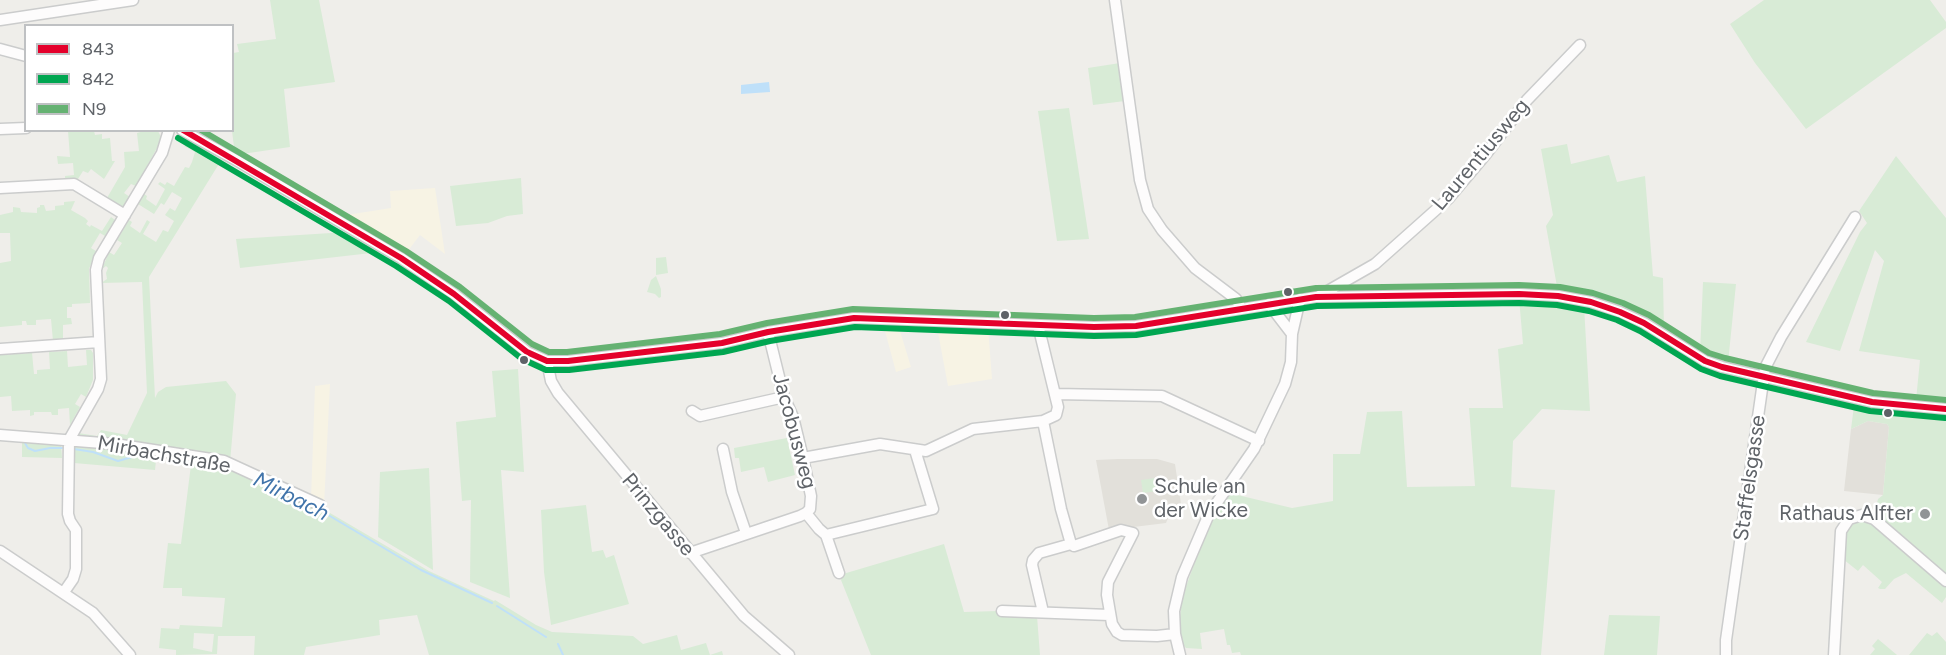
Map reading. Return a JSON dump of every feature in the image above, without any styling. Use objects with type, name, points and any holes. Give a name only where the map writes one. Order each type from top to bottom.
[{"type":"street","points":[[0,20],[133,0]]},
{"type":"street","points":[[1115,0],[1140,180],[1148,209],[1162,230],[1195,268],[1236,299],[1241,308]]},
{"type":"street","name":"Laurentiusweg","points":[[1316,297],[1367,269],[1448,199],[1527,100],[1580,45]]},
{"type":"street","points":[[0,49],[24,55]]},
{"type":"street","points":[[0,129],[24,128]]},
{"type":"street","points":[[162,153],[169,132]]},
{"type":"street","points":[[63,592],[73,579],[76,569],[76,530],[68,514],[69,440],[100,382],[96,270],[99,258],[162,153],[180,132]]},
{"type":"street","points":[[186,132],[401,258],[454,294],[527,352],[547,361],[568,361],[688,348],[854,318],[1136,326],[1316,297],[1519,294],[1560,296],[1591,302],[1620,312],[1644,323],[1705,361],[1722,367],[1872,402],[1946,409]]},
{"type":"street","points":[[0,188],[74,184],[125,215]]},
{"type":"street","name":"Staffelsgasse","points":[[1726,655],[1726,640],[1765,368],[1781,336],[1855,217]]},
{"type":"street","points":[[1180,655],[1173,611],[1177,594],[1193,548],[1215,504],[1259,441],[1288,377],[1292,334],[1300,299]]},
{"type":"street","points":[[1269,304],[1292,334]]},
{"type":"street","points":[[803,458],[880,444],[926,451],[973,429],[1043,421],[1056,415],[1058,407],[1038,325]]},
{"type":"street","name":"Jacobusweg","points":[[690,553],[806,513],[810,509],[812,499],[803,458],[793,417],[784,397],[768,332]]},
{"type":"street","points":[[0,349],[99,342]]},
{"type":"street","name":"Prinzgasse","points":[[547,361],[551,381],[558,393],[744,616],[789,655]]},
{"type":"street","points":[[1055,394],[1162,396],[1259,441]]},
{"type":"street","points":[[693,411],[699,416],[784,397]]},
{"type":"street","points":[[1043,421],[1061,509],[1071,544]]},
{"type":"street","name":"Mirbachstraße","points":[[0,435],[154,449],[224,462],[320,505]]},
{"type":"street","points":[[723,449],[732,492],[746,533]]},
{"type":"street","points":[[826,535],[933,509],[915,450]]},
{"type":"street","points":[[806,513],[826,535],[839,573]]},
{"type":"street","points":[[1834,655],[1841,531],[1852,517],[1868,516],[1946,581]]},
{"type":"street","points":[[1043,612],[1032,565],[1033,560],[1039,554],[1071,544],[1074,546],[1087,543],[1121,530],[1133,533],[1108,582],[1109,615],[1114,628],[1122,635],[1175,634]]},
{"type":"street","points":[[0,551],[63,592],[99,619],[130,655]]},
{"type":"street","points":[[1002,611],[1109,615]]},
{"type":"shaded area","points":[[435,188],[445,254],[420,235],[404,256],[340,216],[391,208],[390,191]]},
{"type":"shaded area","points":[[937,327],[988,327],[992,379],[948,386]]},
{"type":"shaded area","points":[[885,331],[900,331],[911,367],[896,372]]},
{"type":"shaded area","points":[[330,384],[324,506],[311,499],[315,386]]},
{"type":"shaded area","points":[[1868,421],[1887,424],[1889,427],[1883,495],[1844,491],[1851,429]]},
{"type":"shaded area","name":"Schule an der Wicke","points":[[1157,459],[1175,464],[1181,504],[1173,506],[1166,523],[1109,530],[1096,460]]},
{"type":"green space","points":[[270,0],[319,0],[335,82],[284,89],[290,147],[235,155],[232,132],[234,132],[234,53],[239,52],[237,44],[276,39]]},
{"type":"green space","points":[[1764,0],[1930,0],[1946,22],[1946,28],[1806,129],[1755,63],[1730,24]]},
{"type":"green space","points":[[1120,63],[1125,101],[1093,105],[1088,68]]},
{"type":"green space","points":[[1069,108],[1089,239],[1057,241],[1038,111]]},
{"type":"green space","points":[[68,132],[94,132],[95,135],[102,134],[102,139],[110,138],[112,161],[115,161],[104,179],[91,169],[88,173],[83,171],[78,179],[65,180],[65,176],[74,175],[73,163],[58,164],[57,156],[70,157]]},
{"type":"green space","points":[[158,132],[162,139],[136,186],[131,184],[124,193],[130,197],[123,207],[107,198],[125,167],[124,152],[139,151],[137,133]]},
{"type":"green space","points":[[190,143],[222,159],[149,277],[155,398],[158,392],[166,387],[226,381],[236,394],[230,462],[78,437],[78,433],[97,436],[101,430],[127,435],[147,393],[142,282],[101,283],[107,279],[108,268],[106,266],[102,269],[109,252],[114,255],[122,243],[117,240],[129,220],[132,222],[130,226],[140,233],[147,220],[150,222],[143,234],[156,242],[163,230],[168,232],[174,221],[165,215],[170,208],[175,211],[182,198],[172,192],[164,205],[161,203],[154,214],[138,204],[144,194],[147,196],[146,199],[156,206],[165,189],[158,184],[160,182],[165,185],[167,182],[174,186],[185,167],[189,168],[192,162],[195,152],[184,146]]},
{"type":"green space","points":[[1567,144],[1571,164],[1609,155],[1617,182],[1645,176],[1653,276],[1663,278],[1664,331],[1558,292],[1546,226],[1553,215],[1541,149]]},
{"type":"green space","points":[[1896,156],[1946,218],[1946,401],[1916,400],[1920,360],[1859,351],[1884,261],[1875,250],[1840,351],[1806,342],[1860,232],[1867,223],[1859,211]]},
{"type":"green space","points":[[521,178],[523,214],[507,216],[488,223],[456,226],[450,186]]},
{"type":"green space","points":[[75,201],[71,210],[85,218],[88,221],[86,224],[90,227],[91,225],[102,231],[111,217],[115,220],[105,236],[100,233],[91,248],[96,251],[89,269],[90,303],[72,304],[72,307],[67,307],[67,318],[71,318],[72,324],[63,325],[63,340],[53,341],[51,319],[36,320],[36,325],[27,325],[26,321],[22,321],[22,325],[0,327],[0,263],[11,261],[10,233],[0,233],[0,215],[13,212],[13,207],[20,208],[21,212],[37,213],[40,205],[44,205],[46,211],[55,210],[55,206]]},
{"type":"green space","points":[[347,232],[380,252],[240,268],[236,239]]},
{"type":"green space","points":[[666,257],[668,273],[656,275],[656,258]]},
{"type":"green space","points":[[656,276],[661,289],[659,298],[647,292],[651,280]]},
{"type":"green space","points":[[1703,282],[1736,284],[1728,363],[1700,353]]},
{"type":"green space","points":[[1519,298],[1584,306],[1590,411],[1542,409],[1513,441],[1511,487],[1555,490],[1541,655],[1241,655],[1240,652],[1232,653],[1230,645],[1227,645],[1224,629],[1200,633],[1202,649],[1186,648],[1183,645],[1179,627],[1182,598],[1203,539],[1216,511],[1229,493],[1292,508],[1333,501],[1333,454],[1360,454],[1367,412],[1402,411],[1407,487],[1475,486],[1469,408],[1503,408],[1498,349],[1523,344]]},
{"type":"green space","points":[[86,350],[91,350],[93,353],[93,380],[86,397],[81,394],[75,404],[80,407],[70,425],[69,408],[58,409],[58,415],[52,415],[51,412],[34,412],[34,415],[30,416],[30,410],[12,411],[11,396],[0,397],[0,355],[32,353],[34,374],[37,374],[37,370],[50,369],[49,352],[67,351],[68,367],[87,365]]},
{"type":"green space","points":[[518,369],[524,472],[501,470],[510,598],[470,582],[471,500],[462,501],[456,422],[496,417],[492,371]]},
{"type":"green space","points":[[1854,406],[1886,413],[1916,414],[1946,420],[1946,597],[1942,603],[1906,573],[1894,579],[1885,589],[1880,589],[1878,588],[1882,582],[1863,565],[1858,571],[1843,559],[1846,533],[1854,523],[1866,521],[1874,515],[1878,499],[1883,495],[1889,427],[1887,424],[1868,421],[1851,429]]},
{"type":"green space","points":[[787,438],[795,475],[768,482],[764,467],[741,472],[739,458],[735,458],[734,448]]},
{"type":"green space","points":[[22,439],[61,444],[62,458],[22,457]]},
{"type":"green space","points":[[75,444],[157,451],[155,470],[74,463]]},
{"type":"green space","points":[[192,457],[228,464],[318,506],[429,571],[495,600],[552,632],[633,636],[643,644],[677,635],[681,650],[706,643],[710,655],[429,655],[417,615],[379,620],[380,635],[306,647],[304,655],[254,655],[255,636],[218,636],[217,654],[176,655],[176,650],[159,648],[161,628],[179,629],[180,625],[222,627],[225,598],[182,596],[182,588],[163,588],[168,543],[181,544]],"holes":[[[194,633],[214,634],[212,652],[193,648]]]},
{"type":"green space","points":[[429,468],[433,570],[378,537],[380,472]]},
{"type":"green space","points":[[1163,477],[1165,490],[1143,493],[1141,480]]},
{"type":"green space","points":[[586,505],[592,552],[603,550],[606,558],[614,555],[629,604],[551,625],[544,572],[541,510]]},
{"type":"green space","points":[[944,544],[964,612],[998,611],[998,615],[1037,616],[1040,655],[871,655],[841,580],[843,574]]},
{"type":"green space","points":[[1609,615],[1660,616],[1657,655],[1604,655]]},
{"type":"green space","points":[[1937,632],[1946,642],[1946,655],[1909,655],[1927,633],[1932,636]]},
{"type":"green space","points":[[1878,639],[1897,655],[1870,655],[1875,649],[1872,646]]},
{"type":"green space","points":[[722,651],[723,655],[710,655]]},
{"type":"water","points":[[769,82],[770,92],[741,94],[741,85]]},
{"type":"waterway","name":"Mirbach","points":[[25,443],[28,448],[35,451],[62,448]]},
{"type":"waterway","name":"Mirbach","points":[[74,449],[93,452],[118,461],[146,453]]},
{"type":"waterway","name":"Mirbach","points":[[318,509],[421,570],[492,603]]},
{"type":"waterway","name":"Mirbach","points":[[497,606],[546,637]]},
{"type":"waterway","name":"Mirbach","points":[[558,644],[563,655]]},
{"type":"transit line","name":"843","points":[[186,132],[401,258],[454,294],[527,352],[547,361],[568,361],[722,343],[768,332],[854,318],[1094,327],[1136,326],[1316,297],[1519,294],[1558,296],[1591,302],[1620,312],[1644,323],[1705,361],[1722,367],[1872,402],[1946,409]]},
{"type":"transit line","name":"N9","points":[[204,132],[406,251],[460,287],[532,344],[549,352],[567,352],[720,334],[767,323],[853,309],[1094,318],[1135,317],[1316,288],[1519,285],[1560,287],[1593,293],[1623,303],[1649,315],[1709,353],[1725,358],[1873,393],[1946,400]]},
{"type":"transit line","name":"842","points":[[178,138],[396,266],[449,301],[522,359],[546,370],[569,370],[723,352],[770,341],[855,327],[1094,336],[1136,335],[1317,306],[1519,303],[1557,305],[1589,311],[1617,320],[1640,331],[1701,369],[1720,376],[1870,411],[1945,418]]},
{"type":"place","name":"Schule an der Wicke","points":[[1142,499]]},
{"type":"place","name":"Rathaus Alfter","points":[[1925,514]]}]
